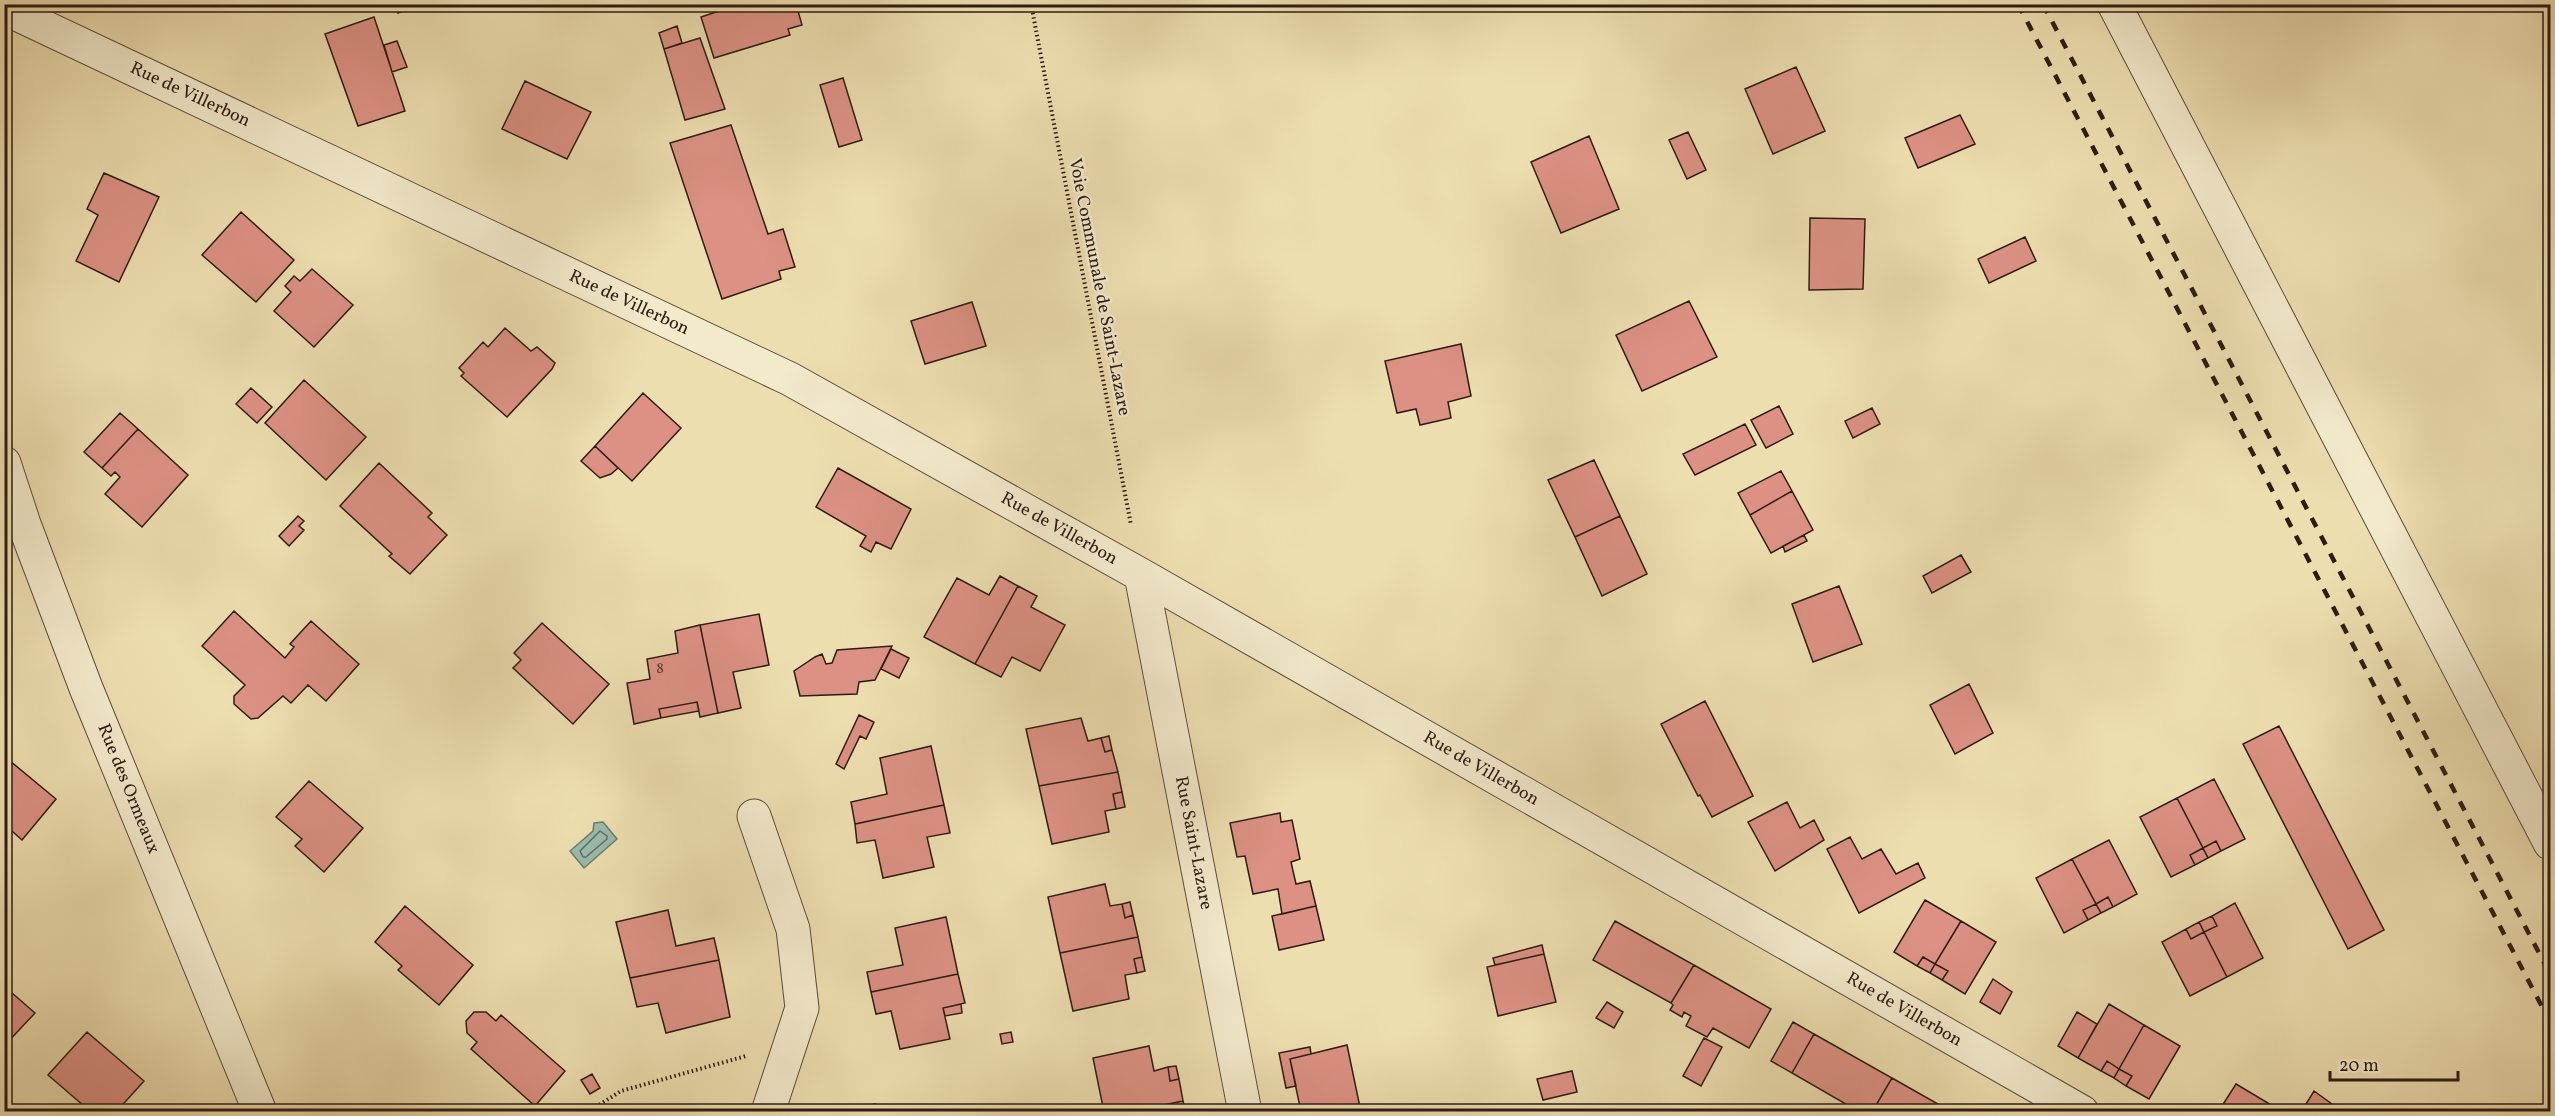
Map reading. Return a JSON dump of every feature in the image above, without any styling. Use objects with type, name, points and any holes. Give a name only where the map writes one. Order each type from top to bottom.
[{"type":"street","points":[[2114,4],[2550,843]]},
{"type":"street","name":"Rue de Villerbon","points":[[4,8],[790,379],[1141,575],[2082,1112]]},
{"type":"street","name":"Rue des Ormeaux","points":[[4,463],[24,524],[86,688],[260,1112]]},
{"type":"street","name":"Rue Saint-Lazare","points":[[1141,575],[1245,1112]]},
{"type":"street","points":[[754,816],[793,929],[802,1008],[768,1112]]},
{"type":"path","name":"Voie Communale de Saint-Lazare","points":[[1031,4],[1141,575]]},
{"type":"path","points":[[588,1112],[621,1091],[790,1043]]},
{"type":"water","points":[[603,822],[617,839],[584,868],[570,851],[593,831],[594,823]]},
{"type":"building","points":[[395,4],[419,4],[419,5],[398,13]]},
{"type":"building","points":[[740,4],[796,4],[802,25],[788,29],[790,35],[714,58],[701,17]]},
{"type":"building","points":[[374,17],[405,111],[358,126],[325,34]]},
{"type":"building","points":[[677,26],[682,43],[664,49],[659,33]]},
{"type":"building","points":[[700,38],[725,109],[685,120],[664,49]]},
{"type":"building","points":[[397,41],[407,67],[392,72],[384,45]]},
{"type":"building","points":[[1796,67],[1825,131],[1773,154],[1745,89]]},
{"type":"building","points":[[843,78],[862,140],[839,147],[820,85]]},
{"type":"building","points":[[525,81],[591,112],[567,159],[502,129]]},
{"type":"building","points":[[1960,115],[1975,144],[1918,168],[1905,138]]},
{"type":"building","points":[[731,125],[768,234],[783,229],[795,267],[779,271],[781,279],[722,299],[670,143]]},
{"type":"building","points":[[1688,132],[1706,170],[1687,179],[1669,140]]},
{"type":"building","points":[[1589,136],[1619,209],[1561,233],[1531,162]]},
{"type":"building","points":[[104,173],[159,197],[119,282],[76,261],[98,215],[87,209]]},
{"type":"building","points":[[241,212],[294,260],[256,302],[202,255]]},
{"type":"building","points":[[1810,218],[1865,219],[1863,289],[1809,290]]},
{"type":"building","points":[[2025,237],[2036,261],[1989,283],[1978,259]]},
{"type":"building","points":[[312,269],[353,305],[314,347],[274,311],[291,292],[285,286],[294,276],[300,281]]},
{"type":"building","points":[[1689,301],[1717,357],[1642,391],[1616,335]]},
{"type":"building","points":[[972,302],[986,346],[925,364],[911,321]]},
{"type":"building","points":[[505,328],[531,351],[537,347],[555,363],[507,417],[461,376],[464,373],[459,368],[483,342],[488,347]]},
{"type":"building","points":[[1461,344],[1471,396],[1448,402],[1451,418],[1420,425],[1416,409],[1397,413],[1385,361]]},
{"type":"building","points":[[304,380],[366,437],[326,480],[265,423]]},
{"type":"building","points":[[251,388],[272,407],[257,423],[236,404]]},
{"type":"building","points":[[643,393],[681,428],[632,481],[595,446]]},
{"type":"building","points":[[1779,406],[1793,434],[1766,448],[1751,420]]},
{"type":"building","points":[[1872,408],[1880,424],[1853,438],[1845,421]]},
{"type":"building","points":[[120,413],[138,429],[102,468],[84,452]]},
{"type":"building","points":[[1745,424],[1756,445],[1695,475],[1683,454]]},
{"type":"building","points":[[138,429],[188,475],[142,527],[105,494],[120,477],[115,472],[111,476],[102,468]]},
{"type":"building","points":[[595,446],[618,468],[611,474],[600,478],[581,461]]},
{"type":"building","points":[[1594,460],[1620,516],[1575,537],[1548,480]]},
{"type":"building","points":[[379,463],[432,513],[428,517],[447,535],[410,574],[389,556],[392,554],[340,506]]},
{"type":"building","points":[[838,468],[911,509],[891,549],[876,542],[871,552],[860,546],[866,536],[816,507]]},
{"type":"building","points":[[1781,471],[1792,491],[1750,515],[1738,493]]},
{"type":"building","points":[[1792,491],[1813,530],[1771,553],[1750,515]]},
{"type":"building","points":[[298,516],[304,521],[299,526],[304,530],[289,546],[279,536]]},
{"type":"building","points":[[1620,516],[1647,574],[1602,596],[1575,537]]},
{"type":"building","points":[[1804,535],[1807,541],[1785,552],[1783,546]]},
{"type":"building","points":[[1961,555],[1971,572],[1932,593],[1923,576]]},
{"type":"building","points":[[1000,576],[1018,586],[975,664],[924,637],[957,578],[989,595]]},
{"type":"building","points":[[1018,586],[1037,596],[1031,607],[1065,625],[1040,671],[1012,657],[1001,677],[975,664]]},
{"type":"building","points":[[1839,586],[1862,644],[1813,662],[1792,604]]},
{"type":"building","points":[[234,611],[285,658],[294,647],[290,644],[311,621],[359,664],[326,701],[308,685],[291,703],[283,696],[258,718],[251,719],[234,704],[234,696],[245,685],[202,646]]},
{"type":"building","points":[[759,614],[769,665],[733,672],[741,708],[718,713],[700,625]]},
{"type":"building","points":[[542,623],[609,684],[573,724],[513,668],[521,660],[514,653]]},
{"type":"building","points":[[700,625],[718,713],[700,717],[697,702],[659,709],[661,718],[634,724],[627,683],[650,679],[647,659],[678,653],[675,631]]},
{"type":"building","points":[[892,646],[875,680],[859,682],[857,694],[800,696],[794,671],[815,657],[822,654],[826,664],[832,663],[837,650]]},
{"type":"building","points":[[891,649],[909,658],[899,678],[881,669]]},
{"type":"building","points":[[1969,684],[1993,733],[1955,754],[1930,705]]},
{"type":"building","points":[[1705,701],[1753,796],[1712,817],[1700,795],[1698,796],[1661,724]]},
{"type":"building","points":[[697,702],[699,711],[661,718],[659,709]]},
{"type":"building","points":[[859,715],[874,722],[866,739],[860,736],[844,769],[836,764]]},
{"type":"building","points":[[1081,718],[1088,741],[1101,738],[1105,752],[1112,750],[1118,772],[1039,786],[1026,729]]},
{"type":"building","points":[[2279,726],[2384,930],[2348,949],[2243,744]]},
{"type":"building","points":[[1109,736],[1112,750],[1105,752],[1101,738]]},
{"type":"building","points":[[931,746],[944,805],[855,824],[851,802],[887,794],[880,758]]},
{"type":"building","points":[[4,756],[56,799],[22,840],[4,824]]},
{"type":"building","points":[[1118,772],[1122,792],[1113,794],[1116,809],[1105,811],[1109,832],[1052,844],[1039,786]]},
{"type":"building","points":[[2214,779],[2245,839],[2221,851],[2216,841],[2203,848],[2177,798]]},
{"type":"building","points":[[309,781],[363,828],[324,872],[295,846],[302,839],[276,817]]},
{"type":"building","points":[[1122,792],[1125,807],[1116,809],[1113,794]]},
{"type":"building","points":[[2177,798],[2203,848],[2190,855],[2195,865],[2171,877],[2140,817]]},
{"type":"building","points":[[1787,802],[1800,828],[1814,820],[1824,840],[1775,871],[1748,822]]},
{"type":"building","points":[[944,805],[950,833],[927,837],[934,867],[883,878],[875,840],[857,843],[855,824]]},
{"type":"building","points":[[1280,813],[1281,822],[1292,820],[1300,859],[1291,862],[1296,884],[1310,881],[1316,906],[1282,914],[1278,889],[1253,894],[1245,856],[1237,857],[1230,823]]},
{"type":"building","points":[[1850,837],[1862,859],[1881,849],[1896,874],[1918,863],[1925,878],[1859,913],[1827,849]]},
{"type":"building","points":[[2109,840],[2137,894],[2113,907],[2108,897],[2096,904],[2072,859]]},
{"type":"building","points":[[2216,841],[2221,851],[2208,858],[2203,848]]},
{"type":"building","points":[[2203,848],[2208,858],[2195,865],[2190,855]]},
{"type":"building","points":[[2072,859],[2096,904],[2083,910],[2088,920],[2064,933],[2036,878]]},
{"type":"building","points":[[1105,884],[1110,906],[1122,904],[1125,918],[1133,915],[1138,937],[1060,953],[1048,897]]},
{"type":"building","points":[[2108,897],[2113,907],[2101,913],[2096,904]]},
{"type":"building","points":[[1925,900],[1961,921],[1935,964],[1923,957],[1917,966],[1894,952]]},
{"type":"building","points":[[1130,902],[1133,915],[1125,918],[1122,904]]},
{"type":"building","points":[[2235,903],[2263,958],[2227,977],[2204,932],[2217,926],[2212,916]]},
{"type":"building","points":[[2096,904],[2101,913],[2088,920],[2083,910]]},
{"type":"building","points":[[405,906],[473,965],[439,1005],[398,970],[402,966],[375,942]]},
{"type":"building","points":[[1316,906],[1324,940],[1279,950],[1272,916]]},
{"type":"building","points":[[668,910],[676,946],[714,938],[719,960],[630,978],[616,922]]},
{"type":"building","points":[[2212,916],[2217,926],[2204,932],[2199,922]]},
{"type":"building","points":[[946,917],[958,974],[871,992],[867,972],[903,965],[895,928]]},
{"type":"building","points":[[1615,921],[1694,965],[1671,1003],[1593,960]]},
{"type":"building","points":[[1961,921],[1996,942],[1965,994],[1942,980],[1948,971],[1935,964]]},
{"type":"building","points":[[2199,922],[2204,932],[2191,939],[2186,929]]},
{"type":"building","points":[[2186,929],[2191,939],[2204,932],[2227,977],[2190,996],[2162,942]]},
{"type":"building","points":[[1138,937],[1142,957],[1134,959],[1137,973],[1125,975],[1129,999],[1073,1011],[1060,953]]},
{"type":"building","points":[[1542,945],[1544,954],[1495,965],[1493,958]]},
{"type":"building","points":[[1544,954],[1556,1002],[1498,1016],[1487,967]]},
{"type":"building","points":[[1142,957],[1145,971],[1137,973],[1134,959]]},
{"type":"building","points":[[1923,957],[1935,964],[1930,973],[1917,966]]},
{"type":"building","points":[[719,960],[730,1017],[666,1033],[658,1003],[637,1007],[630,978]]},
{"type":"building","points":[[1935,964],[1948,971],[1942,980],[1930,973]]},
{"type":"building","points":[[1694,965],[1771,1009],[1749,1048],[1713,1028],[1707,1037],[1686,1026],[1691,1016],[1684,1012],[1682,1017],[1670,1010],[1673,1005],[1671,1003]]},
{"type":"building","points":[[958,974],[965,1003],[943,1008],[950,1039],[900,1049],[891,1011],[876,1014],[871,992]]},
{"type":"building","points":[[1993,979],[2012,992],[2000,1014],[1980,1002]]},
{"type":"building","points":[[4,986],[35,1013],[4,1046]]},
{"type":"building","points":[[1607,1002],[1623,1012],[1614,1028],[1596,1018]]},
{"type":"building","points":[[961,1004],[962,1013],[945,1016],[943,1008]]},
{"type":"building","points":[[2109,1004],[2144,1025],[2119,1069],[2107,1061],[2101,1071],[2078,1058]]},
{"type":"building","points":[[474,1012],[486,1012],[496,1021],[501,1015],[565,1071],[535,1106],[471,1049],[477,1042],[467,1033],[466,1021]]},
{"type":"building","points":[[2077,1012],[2097,1024],[2078,1058],[2058,1046]]},
{"type":"building","points":[[1793,1022],[1814,1034],[1792,1073],[1771,1061]]},
{"type":"building","points":[[2144,1025],[2180,1046],[2149,1099],[2126,1086],[2132,1076],[2119,1069]]},
{"type":"building","points":[[87,1032],[144,1081],[116,1112],[91,1112],[48,1075]]},
{"type":"building","points":[[1011,1032],[1013,1042],[1002,1044],[1000,1034]]},
{"type":"building","points":[[1814,1034],[1892,1078],[1872,1112],[1848,1112],[1851,1107],[1792,1073]]},
{"type":"building","points":[[1704,1038],[1722,1047],[1701,1086],[1683,1076]]},
{"type":"building","points":[[1347,1045],[1361,1112],[1301,1112],[1290,1059]]},
{"type":"building","points":[[1149,1046],[1154,1071],[1168,1067],[1170,1081],[1179,1079],[1183,1101],[1131,1112],[1104,1112],[1093,1058]]},
{"type":"building","points":[[1310,1047],[1311,1054],[1290,1059],[1296,1086],[1286,1088],[1279,1053]]},
{"type":"building","points":[[2107,1061],[2119,1069],[2114,1078],[2101,1071]]},
{"type":"building","points":[[1176,1066],[1179,1079],[1170,1081],[1168,1067]]},
{"type":"building","points":[[2119,1069],[2132,1076],[2126,1086],[2114,1078]]},
{"type":"building","points":[[1572,1071],[1577,1092],[1543,1100],[1537,1079]]},
{"type":"building","points":[[592,1074],[600,1088],[590,1094],[581,1080]]},
{"type":"building","points":[[1892,1078],[1952,1112],[1872,1112]]},
{"type":"building","points":[[2236,1084],[2283,1112],[2225,1112],[2220,1109]]},
{"type":"building","points":[[2314,1091],[2343,1112],[2301,1112]]},
{"type":"building","points":[[1183,1101],[1186,1112],[1131,1112]]},
{"type":"building","points":[[875,1104],[876,1112],[840,1112]]},
{"type":"building","points":[[691,1105],[692,1112],[662,1112]]},
{"type":"railway","points":[[2018,4],[2550,1022]]},
{"type":"railway","points":[[2043,4],[2550,974]]}]
